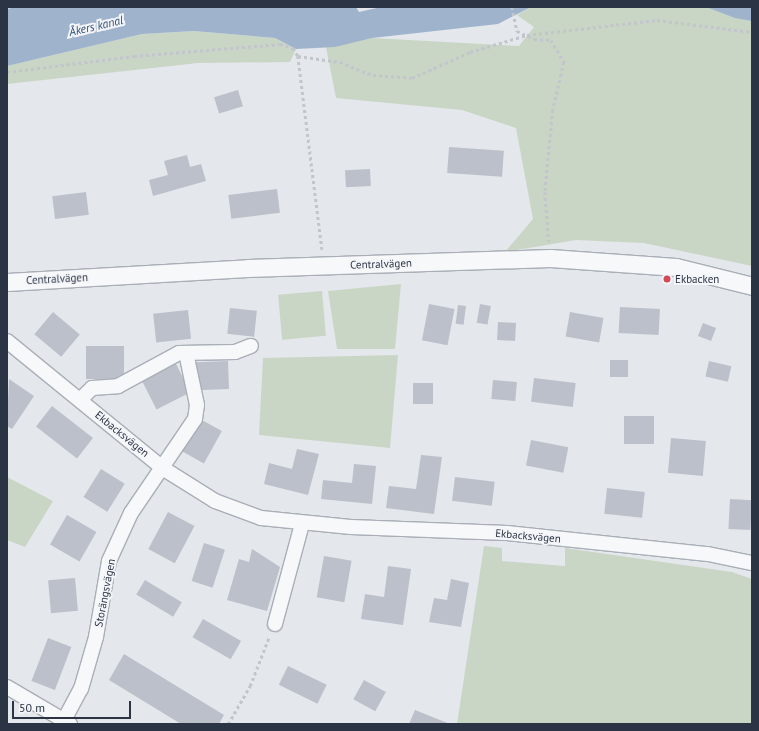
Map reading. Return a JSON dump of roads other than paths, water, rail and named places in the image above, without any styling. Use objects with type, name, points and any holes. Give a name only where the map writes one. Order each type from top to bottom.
[{"type":"street","name":"Centralvägen","points":[[7,282],[324,266],[550,258],[676,267],[752,286]]},
{"type":"street","name":"Ekbacksvägen","points":[[7,341],[164,469],[215,501],[261,518],[302,524],[507,533],[708,554],[752,563]]},
{"type":"street","points":[[80,400],[92,388],[118,386],[133,380],[142,370],[186,353],[235,352],[251,346]]},
{"type":"street","points":[[164,469],[195,419],[197,405],[186,353]]},
{"type":"street","name":"Storängsvägen","points":[[66,723],[81,689],[96,637],[109,561],[131,513],[164,469]]},
{"type":"street","points":[[275,624],[302,524]]},
{"type":"street","points":[[7,687],[66,723]]},
{"type":"water","name":"Åkers kanal","points":[[16,7],[356,7],[359,12],[381,7],[531,7],[498,24],[372,38],[335,47],[296,49],[275,38],[194,31],[142,34],[7,66],[7,9]]},
{"type":"water","points":[[706,7],[752,7],[752,21],[735,18]]},
{"type":"place","name":"Ekbacken","points":[[667,279]]}]
